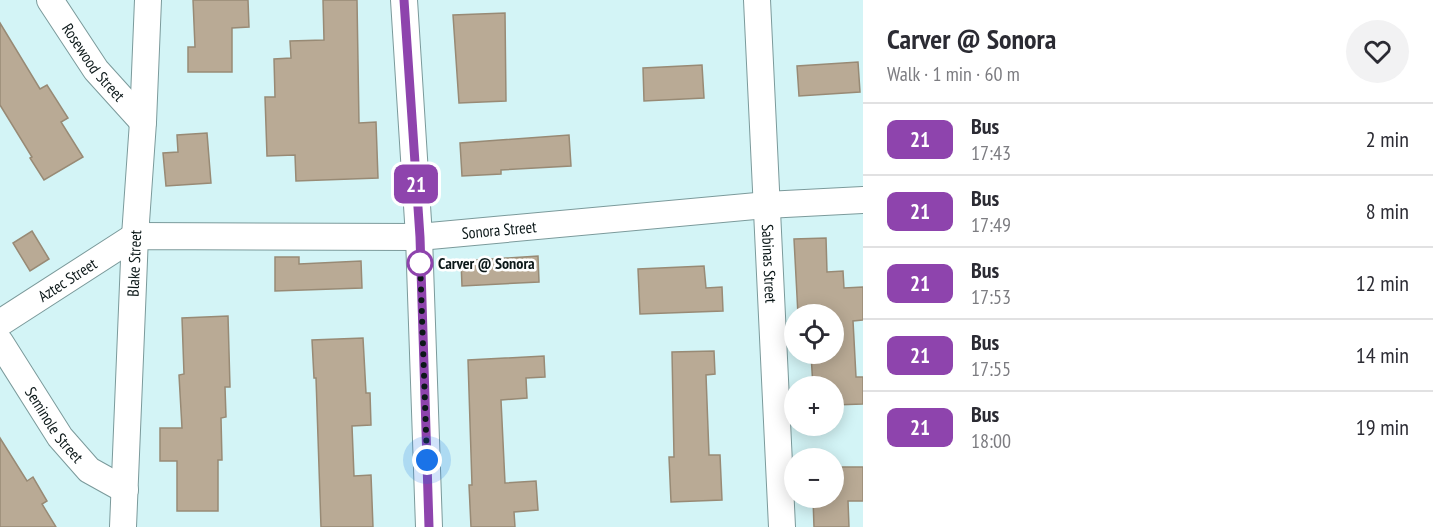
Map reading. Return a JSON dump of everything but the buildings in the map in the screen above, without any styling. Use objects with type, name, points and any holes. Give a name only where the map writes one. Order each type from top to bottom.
[{"type":"street","name":"Rosewood Street","points":[[50,0],[96,70],[143,122]]},
{"type":"street","name":"Blake Street","points":[[123,527],[135,236],[148,0]]},
{"type":"street","points":[[404,0],[420,237],[429,527]]},
{"type":"street","name":"Sabinas Street","points":[[757,0],[782,527]]},
{"type":"street","name":"Sonora Street","points":[[135,236],[420,237],[766,205],[863,200]]},
{"type":"street","name":"Aztec Street","points":[[0,323],[135,236]]},
{"type":"street","name":"Seminole Street","points":[[0,342],[60,437],[89,470],[124,490]]},
{"type":"bus line","name":"21","points":[[404,0],[420,237],[429,527]]},
{"type":"place","name":"Carver @ Sonora","points":[[420,263]]},
{"type":"route","points":[[420,263],[420,260],[427,460]]}]
